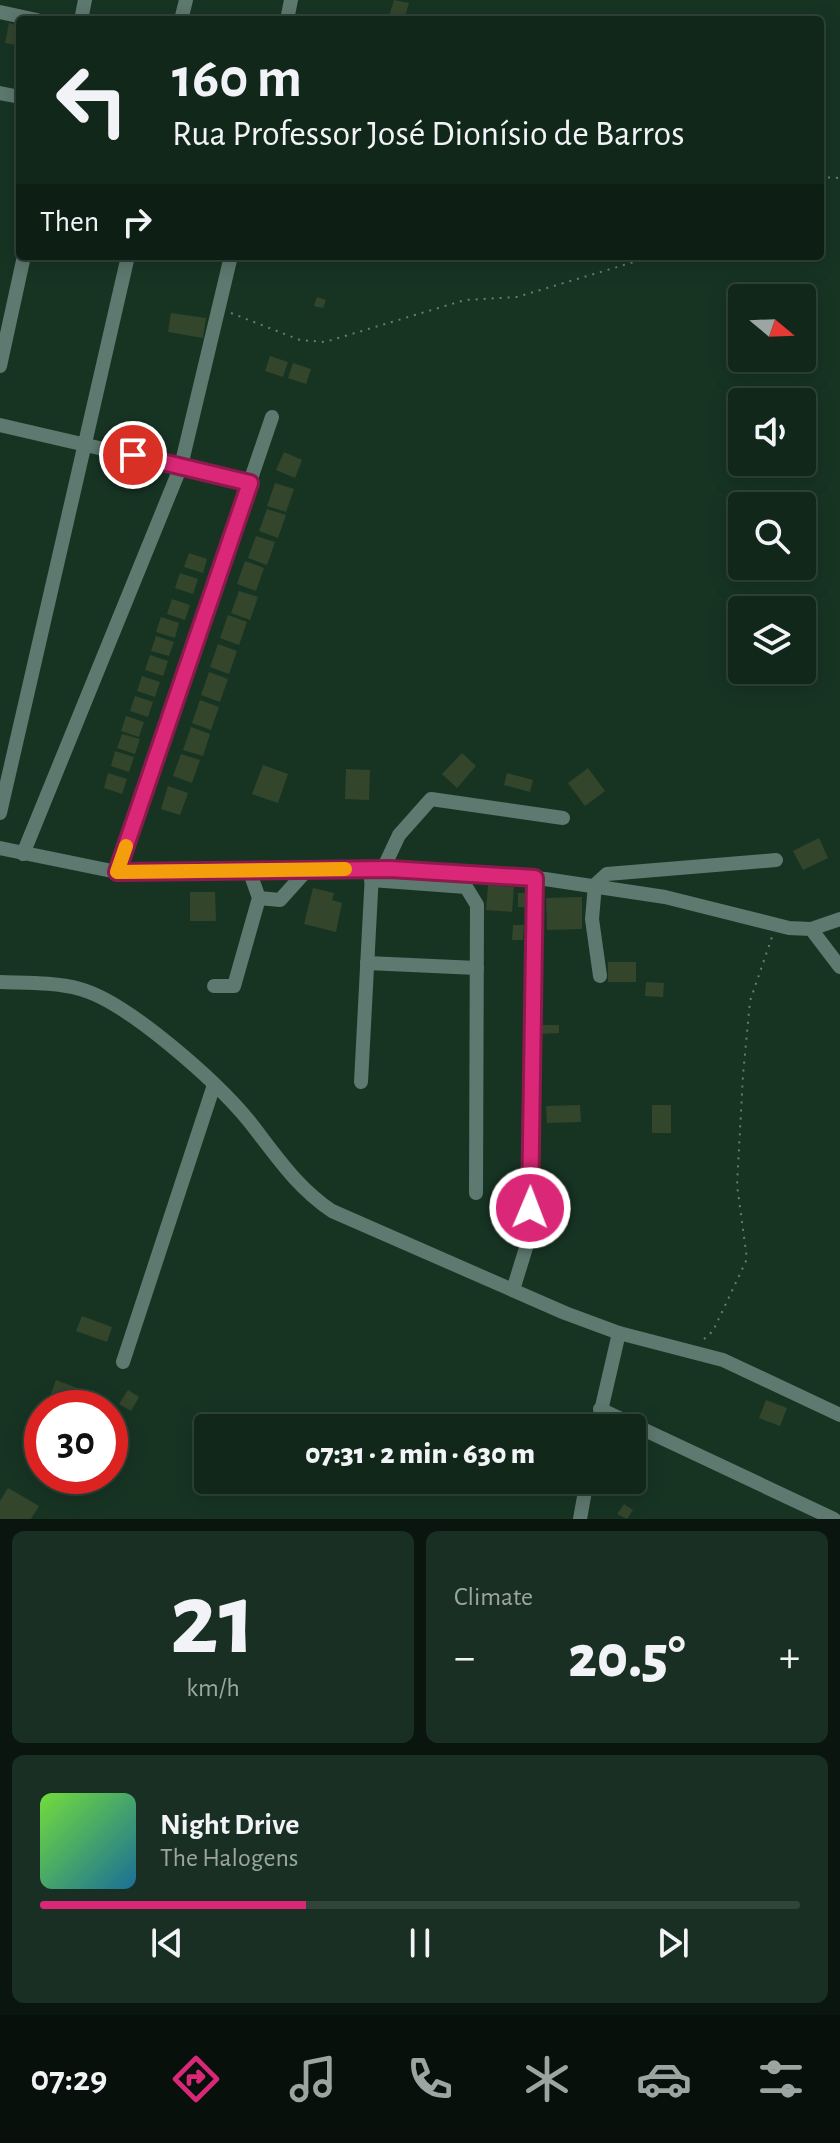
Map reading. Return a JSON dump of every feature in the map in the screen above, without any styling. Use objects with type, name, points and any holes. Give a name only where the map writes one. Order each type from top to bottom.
[{"type":"street","points":[[0,366],[23,260]]},
{"type":"street","points":[[0,813],[127,260]]},
{"type":"street","points":[[23,854],[181,466],[230,260]]},
{"type":"street","points":[[117,872],[272,417]]},
{"type":"street","points":[[0,425],[250,483]]},
{"type":"street","points":[[361,1082],[375,873],[399,835],[431,799],[563,818]]},
{"type":"street","points":[[0,848],[117,872],[307,870],[535,878],[665,897],[776,925],[811,929],[840,919]]},
{"type":"street","points":[[600,976],[592,919],[595,885],[607,874],[776,860]]},
{"type":"street","points":[[214,986],[234,986],[259,898],[249,870]]},
{"type":"street","points":[[259,898],[280,900],[307,870]]},
{"type":"street","points":[[375,873],[466,887],[477,905],[476,1193]]},
{"type":"street","points":[[513,1290],[529,1238],[535,878]]},
{"type":"street","points":[[811,929],[840,967]]},
{"type":"street","points":[[367,963],[477,968]]},
{"type":"street","points":[[0,982],[82,989],[151,1031],[214,1085],[311,1197],[332,1211],[619,1333],[691,1350],[745,1369],[840,1415]]},
{"type":"street","points":[[123,1362],[214,1085]]},
{"type":"street","points":[[599,1414],[619,1333]]},
{"type":"street","points":[[600,1409],[834,1519]]},
{"type":"street","points":[[583,1518],[586,1494]]},
{"type":"path","points":[[218,309],[300,340],[325,342],[465,300],[517,297],[641,260]]},
{"type":"path","points":[[691,1350],[713,1331],[747,1259],[737,1185],[743,1075],[750,1001],[776,925]]},
{"type":"building","points":[[394,0],[409,3],[405,16],[389,16]]},
{"type":"building","points":[[9,23],[16,25],[16,45],[5,43]]},
{"type":"building","points":[[317,297],[326,300],[323,308],[314,306]]},
{"type":"building","points":[[171,313],[206,318],[203,338],[168,332]]},
{"type":"building","points":[[270,356],[288,362],[283,377],[265,371]]},
{"type":"building","points":[[293,363],[311,369],[306,384],[288,378]]},
{"type":"building","points":[[284,452],[302,460],[295,478],[276,470]]},
{"type":"building","points":[[275,483],[294,489],[286,512],[267,506]]},
{"type":"building","points":[[267,509],[286,515],[278,538],[259,531]]},
{"type":"building","points":[[256,536],[275,542],[267,565],[248,558]]},
{"type":"building","points":[[189,553],[207,559],[203,573],[184,567]]},
{"type":"building","points":[[245,561],[264,568],[256,591],[237,584]]},
{"type":"building","points":[[180,573],[198,579],[193,594],[175,588]]},
{"type":"building","points":[[239,591],[258,597],[250,620],[231,613]]},
{"type":"building","points":[[172,599],[190,605],[185,620],[167,614]]},
{"type":"building","points":[[228,615],[247,622],[239,645],[220,638]]},
{"type":"building","points":[[161,617],[179,623],[175,638],[156,632]]},
{"type":"building","points":[[156,636],[174,642],[169,656],[151,651]]},
{"type":"building","points":[[218,644],[237,651],[229,674],[210,667]]},
{"type":"building","points":[[150,655],[168,661],[163,676],[145,670]]},
{"type":"building","points":[[209,672],[228,679],[220,702],[201,695]]},
{"type":"building","points":[[142,676],[160,682],[155,697],[137,691]]},
{"type":"building","points":[[135,696],[153,702],[148,717],[130,711]]},
{"type":"building","points":[[200,700],[219,707],[211,730],[192,723]]},
{"type":"building","points":[[126,716],[144,722],[139,737],[121,731]]},
{"type":"building","points":[[191,727],[210,734],[203,756],[183,750]]},
{"type":"building","points":[[122,734],[140,739],[135,754],[117,748]]},
{"type":"building","points":[[115,751],[134,757],[129,772],[111,766]]},
{"type":"building","points":[[462,753],[476,766],[457,788],[442,774]]},
{"type":"building","points":[[181,754],[200,760],[192,783],[173,776]]},
{"type":"building","points":[[263,765],[288,774],[278,803],[252,794]]},
{"type":"building","points":[[588,768],[605,791],[585,806],[568,783]]},
{"type":"building","points":[[346,769],[370,770],[369,800],[345,799]]},
{"type":"building","points":[[108,773],[127,779],[122,794],[104,788]]},
{"type":"building","points":[[507,773],[533,780],[530,792],[504,785]]},
{"type":"building","points":[[168,786],[188,793],[180,815],[161,809]]},
{"type":"building","points":[[819,838],[828,858],[803,870],[793,851]]},
{"type":"building","points":[[488,885],[514,887],[512,912],[486,910]]},
{"type":"building","points":[[313,888],[334,893],[332,900],[342,903],[336,932],[304,924]]},
{"type":"building","points":[[190,892],[215,892],[216,921],[190,921]]},
{"type":"building","points":[[518,893],[528,893],[528,907],[518,907]]},
{"type":"building","points":[[582,897],[582,929],[547,930],[546,898]]},
{"type":"building","points":[[513,925],[524,925],[523,940],[512,940]]},
{"type":"building","points":[[608,962],[636,962],[636,982],[608,982]]},
{"type":"building","points":[[646,982],[664,983],[663,997],[645,996]]},
{"type":"building","points":[[542,1025],[559,1025],[559,1033],[542,1034]]},
{"type":"building","points":[[580,1105],[581,1122],[547,1123],[546,1106]]},
{"type":"building","points":[[652,1105],[671,1105],[671,1133],[652,1133]]},
{"type":"building","points":[[498,1217],[517,1218],[516,1232],[497,1232]]},
{"type":"building","points":[[82,1316],[112,1327],[107,1342],[76,1331]]},
{"type":"building","points":[[56,1380],[82,1390],[52,1390]]},
{"type":"building","points":[[128,1390],[139,1397],[131,1411],[128,1409]]},
{"type":"building","points":[[766,1400],[787,1408],[780,1426],[759,1418]]},
{"type":"building","points":[[8,1488],[39,1506],[31,1519],[0,1519],[0,1501]]},
{"type":"building","points":[[624,1504],[633,1510],[627,1519],[617,1514]]},
{"type":"slow traffic","points":[[126,846],[117,872],[345,869]]},
{"type":"route","points":[[133,455],[250,483],[117,872],[390,869],[535,878],[530,1208]]}]
